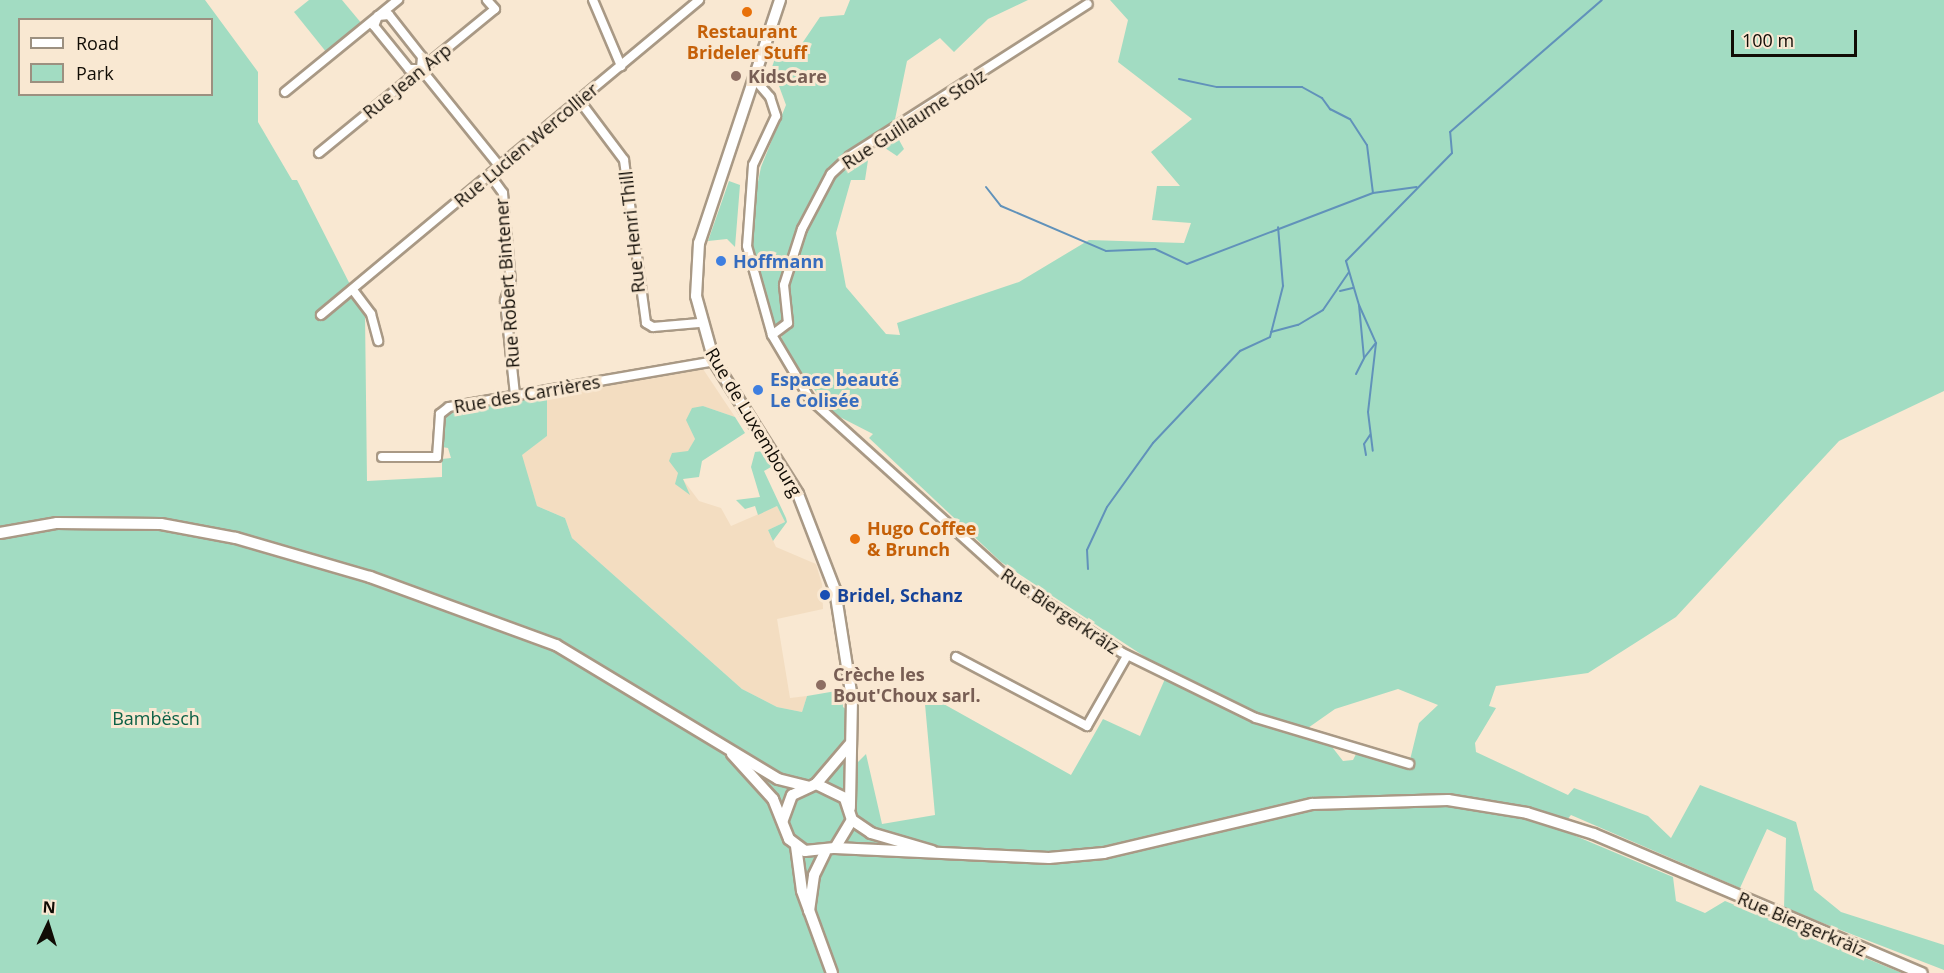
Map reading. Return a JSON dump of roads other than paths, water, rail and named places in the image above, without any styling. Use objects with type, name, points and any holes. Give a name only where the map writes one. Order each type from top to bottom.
[{"type":"main road","name":"Rue de Luxembourg","points":[[780,0],[757,82],[699,243],[699,323],[714,362],[782,466],[821,546],[849,666],[850,808]]},
{"type":"main road","points":[[0,533],[57,523],[126,521],[195,529],[290,552],[447,603],[556,645],[778,779],[837,790],[850,808],[852,820],[814,874],[808,914]]},
{"type":"main road","points":[[721,743],[773,800],[796,846],[808,914],[832,973]]},
{"type":"main road","points":[[783,820],[792,795],[812,785],[850,743]]},
{"type":"main road","name":"Rue Biergerkräiz","points":[[942,854],[1049,858],[1104,853],[1282,809],[1407,798],[1527,813],[1594,834],[1922,973]]},
{"type":"main road","points":[[852,820],[871,832],[942,854]]},
{"type":"main road","points":[[796,846],[830,850],[942,854]]},
{"type":"street","points":[[285,92],[398,0]]},
{"type":"street","name":"Rue Jean Arp","points":[[319,153],[495,9],[487,0]]},
{"type":"street","points":[[593,0],[621,66]]},
{"type":"street","name":"Rue Lucien Wercollier","points":[[321,315],[699,0]]},
{"type":"street","name":"Rue Guillaume Stolz","points":[[772,335],[788,324],[784,285],[802,229],[831,174],[850,156],[1088,4]]},
{"type":"street","points":[[378,16],[389,15],[422,57],[421,69],[500,167]]},
{"type":"street","points":[[378,16],[374,26],[409,69],[421,69]]},
{"type":"street","name":"Rue Biergerkräiz","points":[[757,82],[770,97],[776,116],[753,165],[747,246],[772,335],[810,399],[892,468],[975,550],[1127,656],[1256,718],[1409,764]]},
{"type":"street","name":"Rue Henri Thill","points":[[579,100],[624,160],[646,323],[653,327],[699,323]]},
{"type":"street","name":"Rue Robert Bintener","points":[[490,175],[502,193],[511,282],[505,302],[515,395]]},
{"type":"street","points":[[353,290],[371,314],[378,341]]},
{"type":"street","name":"Rue des Carrières","points":[[382,457],[437,457],[444,409],[714,362]]},
{"type":"street","points":[[956,657],[1087,726],[1127,656]]},
{"type":"waterway","points":[[1356,374],[1364,358],[1359,305],[1346,261],[1452,153],[1450,132],[1602,0]]},
{"type":"waterway","points":[[1179,79],[1217,87],[1302,87],[1322,98],[1330,109],[1350,119],[1367,145],[1373,193]]},
{"type":"waterway","points":[[986,187],[1001,206],[1106,251],[1155,249],[1187,264],[1373,193],[1417,187]]},
{"type":"waterway","points":[[1088,569],[1087,550],[1107,507],[1153,443],[1240,351],[1270,337],[1283,286],[1278,227]]},
{"type":"waterway","points":[[1271,332],[1298,325],[1323,310],[1349,272]]},
{"type":"waterway","points":[[1340,291],[1353,288]]},
{"type":"waterway","points":[[1359,305],[1376,343],[1368,412],[1373,451]]},
{"type":"waterway","points":[[1364,358],[1375,344]]},
{"type":"waterway","points":[[1366,455],[1364,444],[1370,435]]},
{"type":"place","name":"Restaurant Brideler Stuff","points":[[747,12]]},
{"type":"place","name":"KidsCare","points":[[736,76]]},
{"type":"place","name":"Hoffmann","points":[[721,261]]},
{"type":"place","name":"Espace beauté Le Colisée","points":[[758,390]]},
{"type":"place","name":"Hugo Coffee & Brunch","points":[[855,539]]},
{"type":"place","name":"Bridel, Schanz","points":[[825,595]]},
{"type":"place","name":"Crèche les Bout'Choux sarl.","points":[[821,685]]},
{"type":"park label","name":"Bambësch","points":[[156,718]]}]
